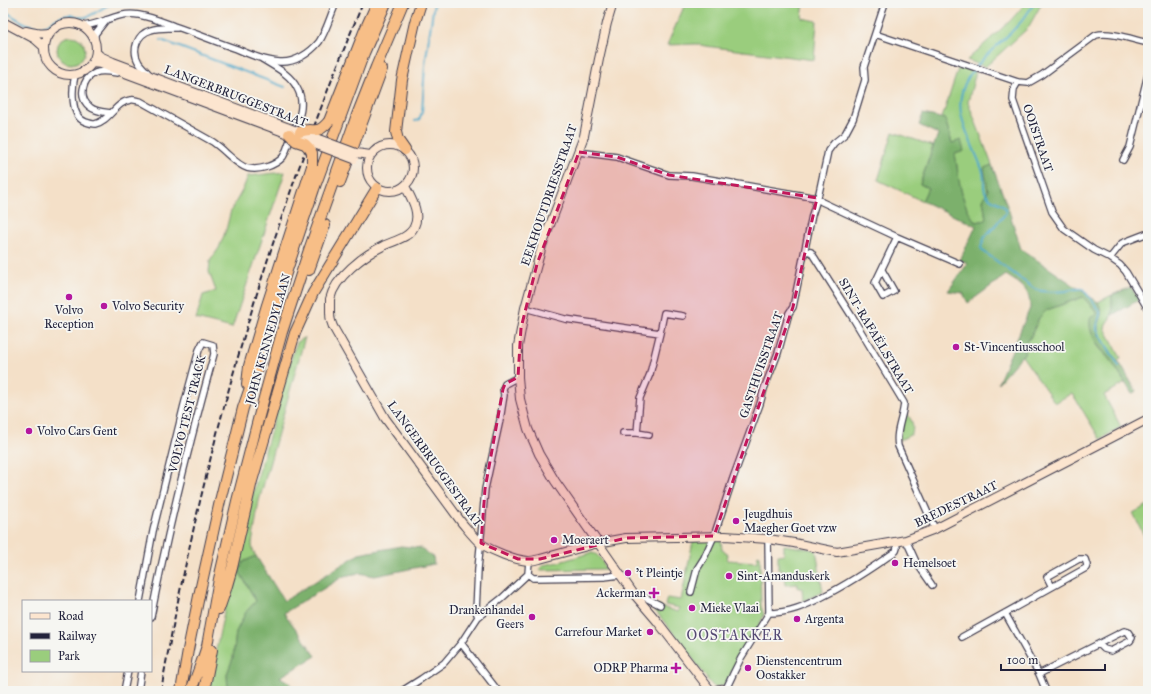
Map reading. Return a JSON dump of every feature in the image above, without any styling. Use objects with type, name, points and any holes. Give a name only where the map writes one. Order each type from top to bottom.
[{"type":"highway","points":[[300,132],[305,130],[317,131],[323,128],[329,121],[377,3]]},
{"type":"highway","name":"JOHN KENNEDYLAAN","points":[[181,691],[188,650],[220,501],[243,408],[314,189],[364,53],[386,3]]},
{"type":"highway","name":"JOHN KENNEDYLAAN","points":[[191,691],[204,658],[219,579],[237,501],[282,332],[309,250],[357,115],[403,3]]},
{"type":"highway","name":"JOHN KENNEDYLAAN","points":[[204,691],[219,609],[242,499],[284,347],[334,200],[383,66],[410,3]]},
{"type":"highway","points":[[405,150],[398,140],[396,132],[402,80],[415,22],[421,3]]},
{"type":"highway","points":[[243,408],[249,366],[312,166],[312,153],[310,149],[305,144],[296,141],[289,132]]},
{"type":"highway","points":[[219,609],[232,568],[252,482],[295,333],[313,293],[378,188]]},
{"type":"street","points":[[80,26],[89,32],[94,42],[96,52],[92,63],[84,71],[75,75],[64,74],[55,70],[48,62],[44,52],[44,47],[51,32],[64,24],[86,26],[125,14],[153,18],[262,59],[290,62],[311,51],[320,41],[336,3]]},
{"type":"street","name":"EEKHOUTDRIESSTRAAT","points":[[613,3],[600,53],[584,136],[542,246],[525,308],[518,346],[520,399],[528,429],[539,454],[555,481],[620,575],[638,599],[658,621],[710,691]]},
{"type":"street","name":"GASTHUISSTRAAT","points":[[691,592],[697,569],[714,536],[732,478],[778,353],[789,313],[793,307],[812,215],[828,151],[834,143],[845,134],[853,119],[865,80],[864,67],[885,3]]},
{"type":"street","points":[[94,42],[95,34],[107,20]]},
{"type":"street","points":[[3,22],[35,39],[44,47]]},
{"type":"street","points":[[14,28],[37,34],[51,32]]},
{"type":"street","points":[[153,78],[139,63],[136,56],[136,43],[143,34],[152,29],[179,28]]},
{"type":"street","points":[[875,34],[1018,82],[1028,83],[1042,75],[1086,42],[1101,33],[1148,43]]},
{"type":"street","name":"LANGERBRUGGESTRAAT","points":[[96,52],[100,56],[113,62],[289,132],[300,132],[355,156],[367,167]]},
{"type":"street","points":[[75,75],[73,92],[75,110],[77,116],[83,121],[95,124],[104,119],[124,102],[132,99],[140,101],[213,142],[240,165],[252,169],[263,168],[275,163],[284,156],[300,117],[302,101],[298,88],[293,80],[262,59]]},
{"type":"street","name":"LANGERBRUGGESTRAAT","points":[[92,63],[101,64],[355,156],[371,155]]},
{"type":"street","points":[[111,113],[97,111],[90,107],[84,100],[84,86],[88,78],[94,73],[100,71],[126,74]]},
{"type":"street","points":[[1123,160],[1130,147],[1145,99],[1148,74]]},
{"type":"street","name":"OOISTRAAT","points":[[1018,82],[1014,89],[1013,100],[1052,212],[1064,228],[1094,250],[1120,265],[1126,272],[1148,308]]},
{"type":"street","points":[[383,146],[398,146],[405,150],[410,156],[413,169],[412,175],[405,186],[399,190],[384,191],[373,184],[369,179],[367,167],[371,155],[383,146]]},
{"type":"street","points":[[579,152],[617,157],[668,175],[692,176],[817,198],[822,202],[897,237],[960,264]]},
{"type":"street","name":"LANGERBRUGGESTRAAT","points":[[405,186],[416,210],[414,227],[404,237],[372,251],[360,259],[346,273],[336,286],[330,299],[330,320],[385,418],[462,523],[481,543],[476,611],[478,617]]},
{"type":"street","points":[[1110,258],[1122,243],[1148,233]]},
{"type":"street","points":[[882,270],[897,237]]},
{"type":"street","name":"SINT-RAFAËLSTRAAT","points":[[805,251],[811,252],[815,258],[904,403],[897,440],[898,446],[935,529]]},
{"type":"street","points":[[525,308],[565,319],[660,333]]},
{"type":"street","points":[[637,433],[640,398],[650,374],[664,313],[683,316]]},
{"type":"street","name":"VOLVO TEST TRACK","points":[[140,600],[153,531],[195,364],[199,350],[204,342],[213,345],[214,354],[174,510],[152,612]]},
{"type":"street","points":[[402,691],[422,679],[444,662],[461,643],[478,617],[501,599],[528,574],[529,561],[498,552],[481,543],[485,489],[500,420],[504,395],[503,389],[505,384],[518,377]]},
{"type":"street","name":"BREDESTRAAT","points":[[529,561],[619,538],[714,536],[768,539],[837,552],[906,540],[935,529],[1148,419]]},
{"type":"street","points":[[623,433],[649,435]]},
{"type":"street","points":[[715,691],[721,688],[728,690],[742,658],[769,613],[768,539]]},
{"type":"street","points":[[906,540],[916,562],[932,585]]},
{"type":"street","points":[[769,613],[783,612],[803,606],[837,590],[896,551],[896,542]]},
{"type":"street","points":[[962,637],[1052,587],[1086,568],[1087,565],[1085,559],[1079,558],[1047,577],[1052,587]]},
{"type":"street","points":[[528,574],[533,578],[604,577],[620,575]]},
{"type":"street","points":[[638,599],[644,597],[660,605]]},
{"type":"street","points":[[1005,613],[1039,674],[1046,691]]},
{"type":"street","points":[[1039,674],[1124,631],[1128,632],[1132,638],[1130,641],[1111,651],[1104,649],[1099,644]]},
{"type":"street","points":[[461,643],[498,691]]},
{"type":"street","points":[[124,691],[128,672]]},
{"type":"street","points":[[138,691],[141,672]]},
{"type":"highlighted area","points":[[579,152],[617,157],[669,175],[817,198],[793,307],[714,536],[626,538],[540,559],[518,559],[481,543],[485,489],[503,389],[505,384],[518,377],[521,328],[537,264]]},
{"type":"green space","points":[[690,3],[804,3],[802,18],[817,21],[814,60],[697,44],[667,45],[683,9]]},
{"type":"green space","points":[[1026,3],[1042,3],[1028,28],[985,67],[967,60],[1010,21]]},
{"type":"green space","points":[[71,36],[81,40],[85,50],[81,60],[71,64],[61,60],[57,50],[61,40]]},
{"type":"green space","points":[[959,66],[976,72],[968,102],[992,165],[984,169],[988,191],[983,199],[986,220],[976,222],[963,199],[959,181],[955,154],[964,151],[952,143],[945,119],[942,118]]},
{"type":"green space","points":[[923,114],[945,119],[952,143],[961,140],[964,151],[955,154],[959,181],[963,199],[976,222],[986,220],[983,199],[988,191],[984,168],[992,165],[1021,249],[1098,302],[1101,310],[1101,318],[1098,326],[1098,334],[1114,357],[1118,360],[1136,391],[1132,394],[1116,368],[1093,338],[1090,318],[1098,313],[1083,297],[1047,310],[1039,318],[1030,338],[1023,345],[1025,352],[998,383],[1030,308],[1030,301],[1024,288],[1006,275],[968,303],[963,293],[948,291],[968,263],[960,260],[976,226],[922,201],[928,188],[920,184],[938,134],[919,125]]},
{"type":"green space","points":[[893,132],[933,146],[920,184],[928,188],[922,201],[878,180]]},
{"type":"green space","points":[[285,172],[232,328],[196,319],[203,295],[216,291],[209,272],[210,261],[219,248],[226,230],[231,210],[243,189],[248,176]]},
{"type":"green space","points":[[1131,287],[1139,300],[1112,315],[1112,295]]},
{"type":"green space","points":[[1112,295],[1112,315],[1105,328],[1121,358],[1118,360],[1114,357],[1098,334],[1101,310],[1098,302]]},
{"type":"green space","points":[[1083,297],[1098,313],[1090,326],[1097,345],[1113,364],[1125,383],[1104,395],[1121,427],[1100,439],[1072,393],[1055,403],[1022,356],[1025,352],[1023,345],[1030,338],[1039,318],[1047,310]]},
{"type":"green space","points":[[305,337],[259,501],[252,544],[253,551],[256,556],[243,562],[239,571],[256,601],[246,612],[236,632],[233,658],[227,674],[228,690],[244,688],[247,691],[209,691],[214,659],[239,542],[294,349],[298,341]]},
{"type":"green space","points":[[906,412],[912,422],[912,434],[900,440],[900,434]]},
{"type":"green space","points":[[1148,505],[1148,544],[1133,513]]},
{"type":"green space","points":[[721,540],[722,550],[728,554],[727,560],[757,562],[758,555],[760,556],[761,606],[764,615],[724,685],[714,687],[649,603],[678,612],[679,608],[665,605],[667,598],[681,600],[693,541]]},
{"type":"green space","points":[[784,545],[816,550],[823,592],[803,601],[802,588],[798,588],[798,584],[786,585],[784,570],[778,570],[778,555],[784,554]]},
{"type":"green space","points":[[401,546],[421,548],[433,557],[434,564],[375,576],[359,573],[344,576],[284,613],[316,656],[280,677],[290,683],[293,691],[247,691],[244,688],[228,690],[227,674],[233,658],[236,632],[246,612],[256,601],[239,571],[243,562],[256,556],[284,601],[359,554]]},
{"type":"green space","points":[[590,553],[598,556],[606,569],[539,570],[543,565]]},
{"type":"waterway","points":[[3,10],[24,23],[36,27],[48,24],[57,18],[65,16],[70,15],[86,17],[114,3]]},
{"type":"waterway","points":[[415,121],[419,120],[422,112],[425,65],[434,3]]},
{"type":"waterway","points":[[1034,3],[1020,22],[977,66],[963,89],[960,103],[962,118],[983,172],[986,193],[989,197],[1003,206],[1006,213],[984,238],[981,248],[1036,290],[1054,292],[1083,289],[1100,311],[1097,330],[1119,366]]},
{"type":"waterway","points":[[161,40],[285,87]]},
{"type":"railway","points":[[161,691],[197,515],[218,428],[242,341],[298,171],[329,86],[363,3]]},
{"type":"place","name":"Volvo Reception","points":[[69,297]]},
{"type":"place","name":"Volvo Security","points":[[104,306]]},
{"type":"place","name":"St-Vincentiusschool","points":[[956,347]]},
{"type":"place","name":"Volvo Cars Gent","points":[[29,431]]},
{"type":"place","name":"Jeugdhuis Maegher Goet vzw","points":[[736,521]]},
{"type":"place","name":"Moeraert","points":[[554,540]]},
{"type":"place","name":"Hemelsoet","points":[[895,563]]},
{"type":"place","name":"'t Pleintje","points":[[628,573]]},
{"type":"place","name":"Sint-Amanduskerk","points":[[729,576]]},
{"type":"place","name":"Ackerman","points":[[654,593]]},
{"type":"place","name":"Mieke Vlaai","points":[[692,608]]},
{"type":"place","name":"Drankenhandel Geers","points":[[532,617]]},
{"type":"place","name":"Argenta","points":[[797,619]]},
{"type":"place","name":"Carrefour Market","points":[[650,632]]},
{"type":"place","name":"ODRP Pharma","points":[[676,668]]},
{"type":"place","name":"Dienstencentrum Oostakker","points":[[748,668]]},
{"type":"district","name":"OOSTAKKER","points":[[735,635]]}]
